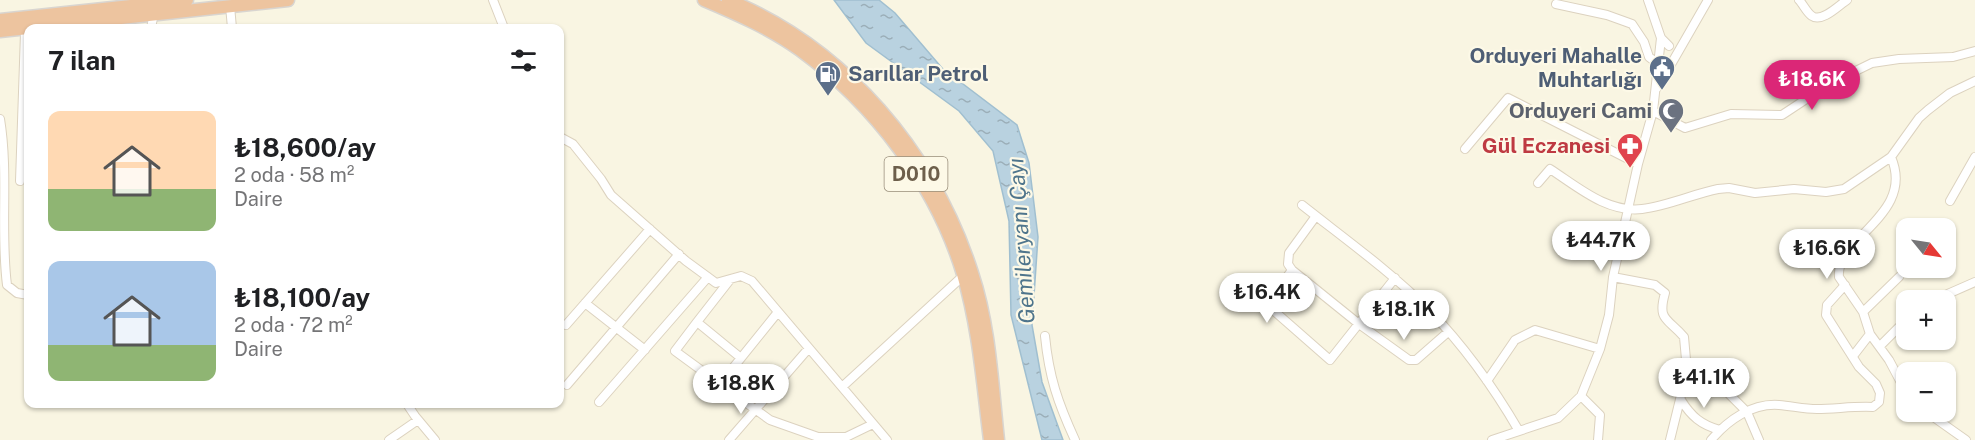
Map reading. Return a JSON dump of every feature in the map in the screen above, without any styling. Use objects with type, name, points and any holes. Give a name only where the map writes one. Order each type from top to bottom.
[{"type":"highway","points":[[0,20],[187,0]]},
{"type":"highway","points":[[60,24],[288,0]]},
{"type":"highway","name":"D010","points":[[704,0],[760,26],[798,49],[835,77],[860,101],[898,147],[925,189],[943,224],[963,276],[976,336],[990,440]]},
{"type":"highway","name":"D010","points":[[728,0],[788,30],[848,76],[898,130],[918,159],[947,210],[973,275],[990,359],[998,440]]},
{"type":"highway","points":[[0,31],[24,28]]},
{"type":"street","points":[[493,0],[502,24]]},
{"type":"street","points":[[1492,440],[1558,418],[1581,396],[1600,349],[1609,315],[1613,277],[1656,91],[1661,38],[1648,0]]},
{"type":"street","points":[[1656,91],[1708,0]]},
{"type":"street","points":[[1799,0],[1812,16],[1816,17],[1823,16],[1847,0]]},
{"type":"street","points":[[1556,4],[1606,15],[1632,24],[1644,42],[1649,57],[1657,63]]},
{"type":"street","points":[[230,6],[232,24]]},
{"type":"street","points":[[153,24],[154,13]]},
{"type":"street","points":[[1659,54],[1669,46],[1680,42],[1686,35]]},
{"type":"street","points":[[1661,38],[1669,46]]},
{"type":"street","points":[[1653,111],[1685,128],[1731,114],[1782,115],[1829,84],[1872,63],[1953,57],[1975,51]]},
{"type":"street","points":[[1538,183],[1550,169],[1589,195],[1611,205],[1629,209],[1642,209],[1718,189],[1737,189],[1755,194],[1794,189],[1835,191],[1852,185],[1892,157],[1919,118],[1950,93],[1975,81]]},
{"type":"street","points":[[1465,149],[1508,98],[1638,164]]},
{"type":"street","points":[[0,119],[5,165],[3,255],[8,285],[17,293],[24,294]]},
{"type":"street","points":[[21,181],[24,137]]},
{"type":"street","points":[[564,139],[573,144],[611,195],[708,277],[716,283],[741,276],[752,281],[887,440]]},
{"type":"street","points":[[1892,157],[1896,171],[1893,192],[1881,216],[1843,257],[1839,273],[1863,312],[1870,334],[1880,346],[1896,374]]},
{"type":"street","points":[[1950,201],[1975,157]]},
{"type":"street","points":[[1302,205],[1395,278],[1430,311],[1470,357],[1519,431]]},
{"type":"street","points":[[1316,216],[1289,253],[1288,261],[1292,270],[1359,324],[1410,361],[1416,360],[1448,332]]},
{"type":"street","points":[[566,325],[650,229]]},
{"type":"street","points":[[1563,231],[1589,237],[1619,255]]},
{"type":"street","points":[[567,385],[679,254]]},
{"type":"street","points":[[1292,270],[1273,297],[1271,304],[1273,310],[1330,360],[1395,278]]},
{"type":"street","points":[[842,387],[963,276]]},
{"type":"street","points":[[599,402],[708,277]]},
{"type":"street","points":[[1613,277],[1655,285],[1665,293],[1661,312],[1665,320],[1684,337],[1687,371],[1670,440]]},
{"type":"street","points":[[1863,312],[1898,278]]},
{"type":"street","points":[[729,281],[675,351],[770,420],[818,437],[846,437],[873,424]]},
{"type":"street","points":[[1956,290],[1975,282]]},
{"type":"street","points":[[1711,440],[1720,430],[1747,412],[1773,405],[1814,409],[1873,407],[1879,402],[1879,388],[1859,367],[1826,315],[1827,305],[1845,285]]},
{"type":"street","points":[[585,303],[645,350]]},
{"type":"street","points":[[720,384],[778,312]]},
{"type":"street","points":[[697,322],[741,358]]},
{"type":"street","points":[[1487,381],[1515,340],[1535,330],[1600,349]]},
{"type":"street","points":[[1880,346],[1896,330]]},
{"type":"street","points":[[1853,356],[1870,334]]},
{"type":"street","points":[[1045,336],[1048,366],[1058,402],[1075,440]]},
{"type":"street","points":[[729,440],[809,348]]},
{"type":"street","points":[[1687,371],[1710,370],[1747,412],[1759,440]]},
{"type":"street","points":[[1581,396],[1600,415],[1598,440]]},
{"type":"street","points":[[1681,400],[1689,412],[1702,424],[1720,430]]},
{"type":"street","points":[[410,408],[435,440]]},
{"type":"street","points":[[389,440],[418,420]]},
{"type":"street","points":[[1941,422],[1966,440]]},
{"type":"water","name":"Gemileryanı Çayı","points":[[834,0],[879,0],[895,13],[942,68],[1017,125],[1029,163],[1038,237],[1032,325],[1042,382],[1063,440],[1042,440],[1011,315],[1009,221],[993,151],[959,111],[866,43]]},
{"type":"place","name":"Orduyeri Mahalle Muhtarlığı","points":[[1662,91]]},
{"type":"place","name":"Sarıllar Petrol","points":[[828,97]]},
{"type":"place","name":"Orduyeri Cami","points":[[1671,134]]},
{"type":"place","name":"Gül Eczanesi","points":[[1630,169]]}]
